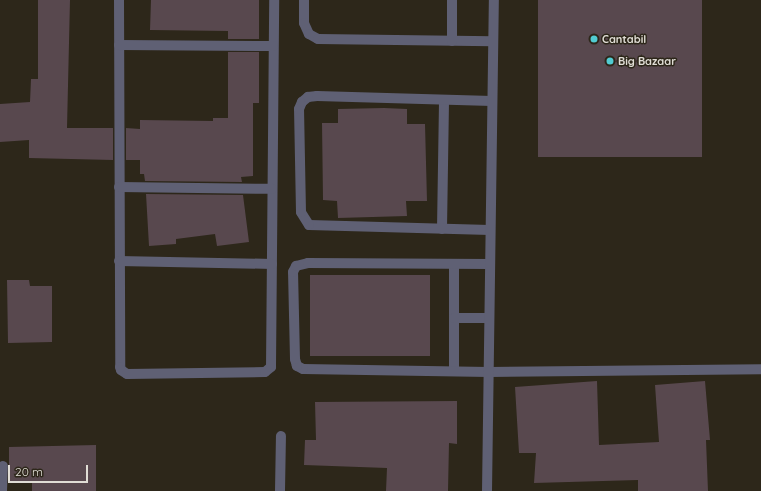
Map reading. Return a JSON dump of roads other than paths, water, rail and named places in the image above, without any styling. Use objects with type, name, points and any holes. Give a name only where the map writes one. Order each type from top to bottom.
[{"type":"street","points":[[119,0],[120,366],[127,374],[269,370],[272,364],[274,0]]},
{"type":"street","points":[[304,0],[304,23],[309,34],[318,39],[493,41]]},
{"type":"street","points":[[452,0],[452,41]]},
{"type":"street","points":[[487,491],[494,0]]},
{"type":"street","points":[[119,45],[273,46]]},
{"type":"street","points":[[490,230],[309,225],[301,212],[299,109],[302,102],[308,97],[316,96],[492,101]]},
{"type":"street","points":[[442,229],[444,100]]},
{"type":"street","points":[[119,187],[272,188]]},
{"type":"street","points":[[119,261],[272,264]]},
{"type":"street","points":[[490,264],[308,263],[296,266],[293,272],[295,359],[297,366],[310,371],[489,372],[761,369]]},
{"type":"street","points":[[454,264],[454,371]]},
{"type":"street","points":[[454,318],[489,318]]},
{"type":"street","points":[[280,491],[281,436]]},
{"type":"street","points":[[2,491],[3,466]]},
{"type":"place","name":"Cantabil","points":[[594,39]]},
{"type":"place","name":"Big Bazaar","points":[[610,61]]}]
